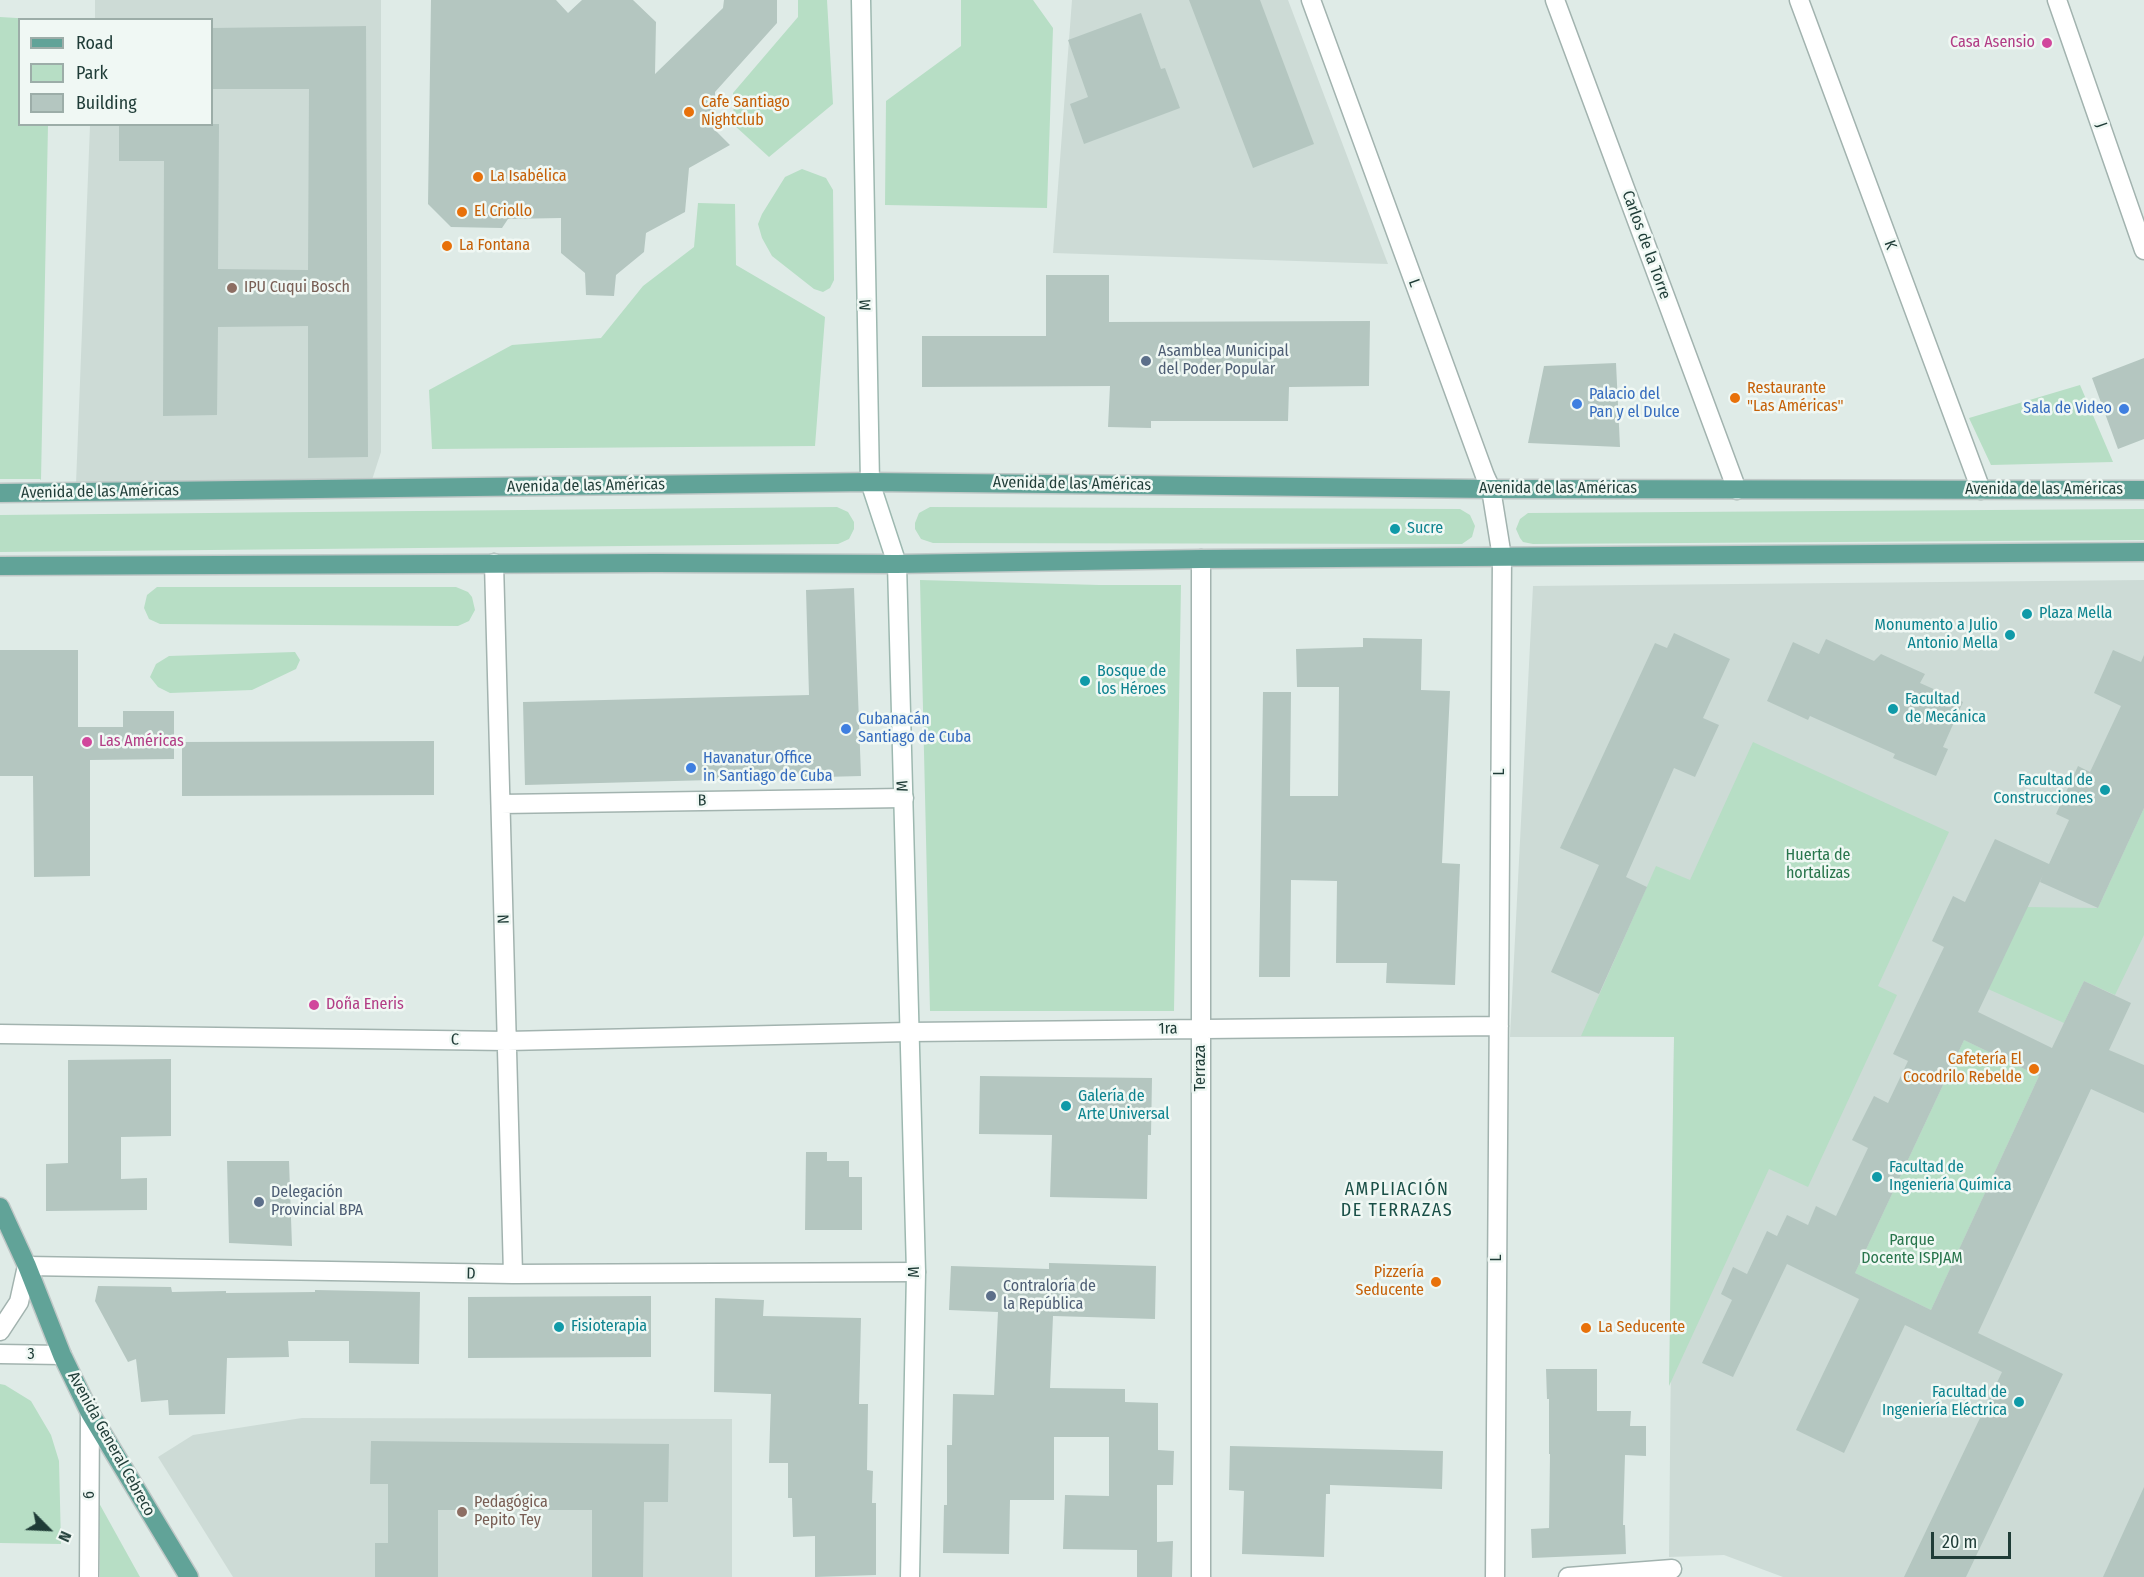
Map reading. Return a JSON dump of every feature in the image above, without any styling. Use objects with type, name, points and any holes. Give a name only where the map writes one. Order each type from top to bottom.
[{"type":"main road","name":"Avenida de las Américas","points":[[0,493],[870,482],[1491,489],[2144,490]]},
{"type":"main road","points":[[0,566],[494,563],[897,564],[1201,559],[2144,552]]},
{"type":"main road","name":"Avenida General Cebreco","points":[[0,1207],[27,1266],[62,1355],[90,1413],[189,1577]]},
{"type":"street","name":"M","points":[[861,0],[870,482],[897,564],[916,1272],[910,1577]]},
{"type":"street","name":"L","points":[[1311,0],[1491,489],[1502,557],[1496,1577]]},
{"type":"street","name":"Carlos de la Torre","points":[[1555,0],[1737,490]]},
{"type":"street","name":"K","points":[[1799,0],[1981,490]]},
{"type":"street","name":"J","points":[[2057,0],[2144,250]]},
{"type":"street","name":"Terraza","points":[[1201,559],[1201,1577]]},
{"type":"street","name":"N","points":[[494,563],[513,1274]]},
{"type":"street","name":"B","points":[[501,804],[904,798]]},
{"type":"street","name":"1ra","points":[[909,1032],[1499,1026]]},
{"type":"street","name":"C","points":[[0,1034],[507,1041],[909,1032]]},
{"type":"street","name":"D","points":[[27,1266],[513,1274],[916,1272]]},
{"type":"street","points":[[0,1331],[19,1302],[27,1266]]},
{"type":"street","name":"3","points":[[0,1354],[62,1355]]},
{"type":"street","name":"6","points":[[89,1577],[90,1413]]},
{"type":"street","points":[[1568,1577],[1672,1569]]},
{"type":"shaded area","name":"IPU Cuqui Bosch","points":[[95,0],[381,0],[381,452],[371,483],[76,484],[90,126],[213,126],[213,18],[95,18]]},
{"type":"shaded area","points":[[1072,0],[1288,0],[1388,264],[1053,253]]},
{"type":"shaded area","points":[[2144,580],[2144,1577],[1783,1577],[1724,1555],[1669,1557],[1674,1037],[1510,1037],[1533,586]]},
{"type":"shaded area","name":"Pedagógica Pepito Tey","points":[[302,1418],[732,1419],[732,1577],[233,1577],[158,1457],[193,1435]]},
{"type":"green space","points":[[798,0],[827,0],[833,104],[769,157],[734,125],[733,93],[798,17]]},
{"type":"green space","points":[[961,0],[1033,0],[1053,28],[1047,208],[885,205],[886,101],[961,46]]},
{"type":"green space","points":[[0,17],[18,18],[18,126],[48,126],[41,480],[0,479]]},
{"type":"green space","points":[[802,169],[826,178],[833,190],[834,280],[830,288],[823,292],[814,289],[772,256],[762,238],[758,224],[785,177]]},
{"type":"green space","points":[[698,203],[735,204],[736,265],[825,317],[815,446],[432,449],[429,390],[512,345],[601,338],[643,286],[694,247]]},
{"type":"green space","points":[[2080,385],[2113,462],[1991,465],[1969,418]]},
{"type":"green space","points":[[837,507],[848,512],[854,522],[854,529],[849,539],[838,544],[0,552],[0,515]]},
{"type":"green space","points":[[930,507],[1460,509],[1470,515],[1475,526],[1472,537],[1462,544],[933,543],[921,539],[915,529],[919,513]]},
{"type":"green space","points":[[2144,509],[2144,540],[1533,544],[1523,542],[1516,529],[1520,519],[1528,513]]},
{"type":"green space","points":[[920,580],[1181,585],[1174,1011],[930,1011]]},
{"type":"green space","points":[[157,587],[456,587],[468,592],[472,597],[475,610],[469,621],[458,626],[160,624],[149,619],[144,608],[147,595]]},
{"type":"green space","points":[[295,652],[300,660],[296,669],[252,690],[170,693],[158,687],[150,677],[156,664],[169,656]]},
{"type":"green space","name":"Huerta de hortalizas","points":[[1753,742],[1949,832],[1878,986],[1897,995],[1808,1187],[1769,1169],[1669,1386],[1674,1037],[1581,1036],[1656,866],[1690,880]]},
{"type":"green space","points":[[2144,808],[2144,935],[2115,995],[2084,981],[2064,1023],[1988,989],[2027,907],[2098,908]]},
{"type":"green space","name":"Parque Docente ISPJAM","points":[[1964,1040],[2039,1076],[1931,1310],[1855,1273]]},
{"type":"green space","points":[[0,1384],[31,1401],[51,1435],[59,1461],[61,1544],[0,1543]]},
{"type":"green space","points":[[99,1503],[140,1577],[100,1577]]},
{"type":"building","points":[[431,0],[556,0],[568,13],[582,0],[633,0],[656,22],[655,74],[723,8],[724,0],[777,0],[777,23],[715,92],[715,130],[730,145],[689,168],[685,212],[646,233],[644,252],[616,275],[614,296],[586,295],[585,273],[561,253],[561,218],[508,219],[502,228],[451,227],[428,204]]},
{"type":"building","points":[[1189,0],[1260,0],[1314,144],[1253,168]]},
{"type":"building","points":[[1141,13],[1161,69],[1165,68],[1180,108],[1084,144],[1070,104],[1088,97],[1068,40]]},
{"type":"building","points":[[366,26],[368,457],[308,458],[308,326],[218,327],[217,415],[163,416],[164,161],[119,161],[119,126],[213,126],[213,124],[219,124],[218,269],[308,270],[309,89],[213,89],[213,28]]},
{"type":"building","name":"Asamblea Municipal del Poder Popular","points":[[1046,275],[1109,275],[1109,322],[1370,321],[1369,386],[1289,387],[1288,421],[1151,421],[1151,428],[1108,427],[1110,386],[922,387],[922,336],[1046,336]]},
{"type":"building","name":"Sala de Video","points":[[2144,358],[2144,439],[2118,449],[2092,378]]},
{"type":"building","name":"Palacio del Pan y el Dulce","points":[[1616,363],[1620,447],[1528,443],[1544,366]]},
{"type":"building","points":[[854,588],[861,776],[525,785],[523,702],[809,695],[806,590]]},
{"type":"building","points":[[1674,633],[1730,659],[1703,718],[1719,725],[1695,777],[1674,768],[1626,877],[1647,887],[1599,994],[1551,972],[1599,865],[1560,848],[1655,643],[1667,648]]},
{"type":"building","points":[[1363,638],[1422,639],[1421,690],[1450,691],[1442,863],[1460,864],[1455,985],[1386,983],[1387,963],[1336,963],[1337,881],[1291,880],[1290,977],[1259,977],[1263,692],[1291,692],[1290,796],[1338,796],[1339,687],[1297,687],[1296,649],[1363,647]]},
{"type":"building","name":"Facultad de Mecánica","points":[[1826,639],[1874,661],[1881,654],[1925,674],[1920,683],[1963,702],[1943,747],[1948,749],[1936,776],[1893,758],[1895,754],[1810,716],[1808,720],[1767,701],[1793,642],[1819,654]]},
{"type":"building","points":[[0,650],[78,650],[78,727],[123,727],[123,711],[174,711],[174,759],[90,760],[90,876],[34,877],[33,776],[0,776]]},
{"type":"building","points":[[2113,650],[2141,662],[2144,655],[2144,808],[2098,908],[2040,882],[2043,875],[1978,1012],[2052,1048],[2084,981],[2131,1003],[2109,1050],[2144,1065],[2144,1113],[2091,1089],[1978,1333],[2063,1374],[1966,1577],[1904,1577],[2002,1372],[1905,1325],[1844,1453],[1796,1430],[1859,1299],[1787,1264],[1733,1377],[1702,1363],[1732,1300],[1721,1294],[1733,1267],[1747,1274],[1767,1231],[1777,1236],[1787,1215],[1808,1225],[1816,1206],[1836,1216],[1868,1148],[1852,1140],[1874,1096],[1888,1103],[1908,1061],[1893,1054],[1944,947],[1932,941],[1953,896],[1965,902],[1995,839],[2049,864],[2069,820],[2056,814],[2078,766],[2090,772],[2121,706],[2094,693]],"holes":[[[1964,1040],[2039,1076],[1931,1310],[1855,1273]]]},
{"type":"building","points":[[434,741],[434,795],[182,796],[182,742]]},
{"type":"building","points":[[171,1059],[171,1136],[121,1137],[121,1179],[147,1178],[147,1210],[46,1211],[46,1164],[68,1163],[68,1060]]},
{"type":"building","name":"Galería de Arte Universal","points":[[980,1076],[1152,1078],[1147,1199],[1050,1197],[1052,1135],[979,1134]]},
{"type":"building","points":[[806,1152],[827,1152],[827,1161],[849,1161],[849,1177],[862,1177],[862,1230],[805,1230]]},
{"type":"building","name":"Delegación Provincial BPA","points":[[227,1161],[289,1161],[292,1246],[229,1243]]},
{"type":"building","points":[[1049,1263],[1156,1266],[1155,1319],[1053,1316],[1050,1388],[1125,1389],[1125,1402],[1158,1403],[1158,1450],[1174,1451],[1173,1485],[1157,1485],[1157,1542],[1173,1541],[1172,1577],[1137,1577],[1137,1550],[1063,1549],[1065,1495],[1109,1496],[1109,1437],[1054,1437],[1054,1500],[1010,1500],[1009,1554],[943,1553],[944,1505],[947,1505],[947,1445],[952,1445],[953,1394],[994,1395],[998,1312],[949,1310],[951,1266],[1049,1269]]},
{"type":"building","points":[[98,1286],[171,1287],[172,1292],[315,1292],[315,1290],[420,1292],[419,1364],[349,1363],[349,1341],[288,1341],[289,1357],[227,1358],[225,1414],[169,1415],[168,1400],[141,1402],[136,1359],[128,1362],[95,1301]]},
{"type":"building","name":"Fisioterapia","points":[[651,1296],[651,1357],[468,1358],[468,1297]]},
{"type":"building","points":[[715,1298],[764,1300],[763,1316],[861,1318],[859,1404],[868,1404],[867,1470],[873,1471],[872,1503],[876,1503],[876,1575],[815,1577],[815,1536],[793,1537],[792,1498],[788,1498],[788,1463],[769,1463],[771,1394],[714,1392]]},
{"type":"building","points":[[1546,1369],[1597,1369],[1597,1411],[1631,1411],[1630,1426],[1646,1426],[1646,1456],[1625,1455],[1623,1525],[1625,1525],[1626,1554],[1532,1558],[1531,1529],[1549,1528],[1549,1399],[1547,1399]]},
{"type":"building","points":[[371,1441],[669,1444],[668,1502],[644,1502],[643,1577],[592,1577],[592,1510],[438,1510],[438,1577],[375,1577],[375,1543],[388,1543],[388,1484],[370,1484]]},
{"type":"building","points":[[1230,1446],[1443,1451],[1442,1489],[1330,1485],[1330,1494],[1326,1494],[1324,1557],[1242,1554],[1244,1491],[1229,1490]]},
{"type":"building","points":[[2144,1487],[2144,1577],[2103,1577]]},
{"type":"place","name":"Casa Asensio","points":[[2047,43]]},
{"type":"place","name":"Cafe Santiago Nightclub","points":[[689,112]]},
{"type":"place","name":"La Isabélica","points":[[478,177]]},
{"type":"place","name":"El Criollo","points":[[462,212]]},
{"type":"place","name":"La Fontana","points":[[447,246]]},
{"type":"place","name":"IPU Cuqui Bosch","points":[[232,288]]},
{"type":"place","name":"Asamblea Municipal del Poder Popular","points":[[1146,361]]},
{"type":"place","name":"Restaurante \"Las Américas\"","points":[[1735,398]]},
{"type":"place","name":"Palacio del Pan y el Dulce","points":[[1577,404]]},
{"type":"place","name":"Sala de Video","points":[[2124,409]]},
{"type":"place","name":"Sucre","points":[[1395,529]]},
{"type":"place","name":"Plaza Mella","points":[[2027,614]]},
{"type":"place","name":"Monumento a Julio Antonio Mella","points":[[2010,635]]},
{"type":"place","name":"Bosque de los Héroes","points":[[1085,681]]},
{"type":"place","name":"Facultad de Mecánica","points":[[1893,709]]},
{"type":"place","name":"Cubanacán Santiago de Cuba","points":[[846,729]]},
{"type":"place","name":"Las Américas","points":[[87,742]]},
{"type":"place","name":"Havanatur Office in Santiago de Cuba","points":[[691,768]]},
{"type":"place","name":"Facultad de Construcciones","points":[[2105,790]]},
{"type":"place","name":"Doña Eneris","points":[[314,1005]]},
{"type":"place","name":"Cafetería El Cocodrilo Rebelde","points":[[2034,1069]]},
{"type":"place","name":"Galería de Arte Universal","points":[[1066,1106]]},
{"type":"place","name":"Facultad de Ingeniería Química","points":[[1877,1177]]},
{"type":"place","name":"Delegación Provincial BPA","points":[[259,1202]]},
{"type":"place","name":"Pizzería Seducente","points":[[1436,1282]]},
{"type":"place","name":"Contraloría de la República","points":[[991,1296]]},
{"type":"place","name":"Fisioterapia","points":[[559,1327]]},
{"type":"place","name":"La Seducente","points":[[1586,1328]]},
{"type":"place","name":"Facultad de Ingeniería Eléctrica","points":[[2019,1402]]},
{"type":"place","name":"Pedagógica Pepito Tey","points":[[462,1512]]},
{"type":"district","name":"AMPLIACIÓN DE TERRAZAS","points":[[1397,1200]]}]
